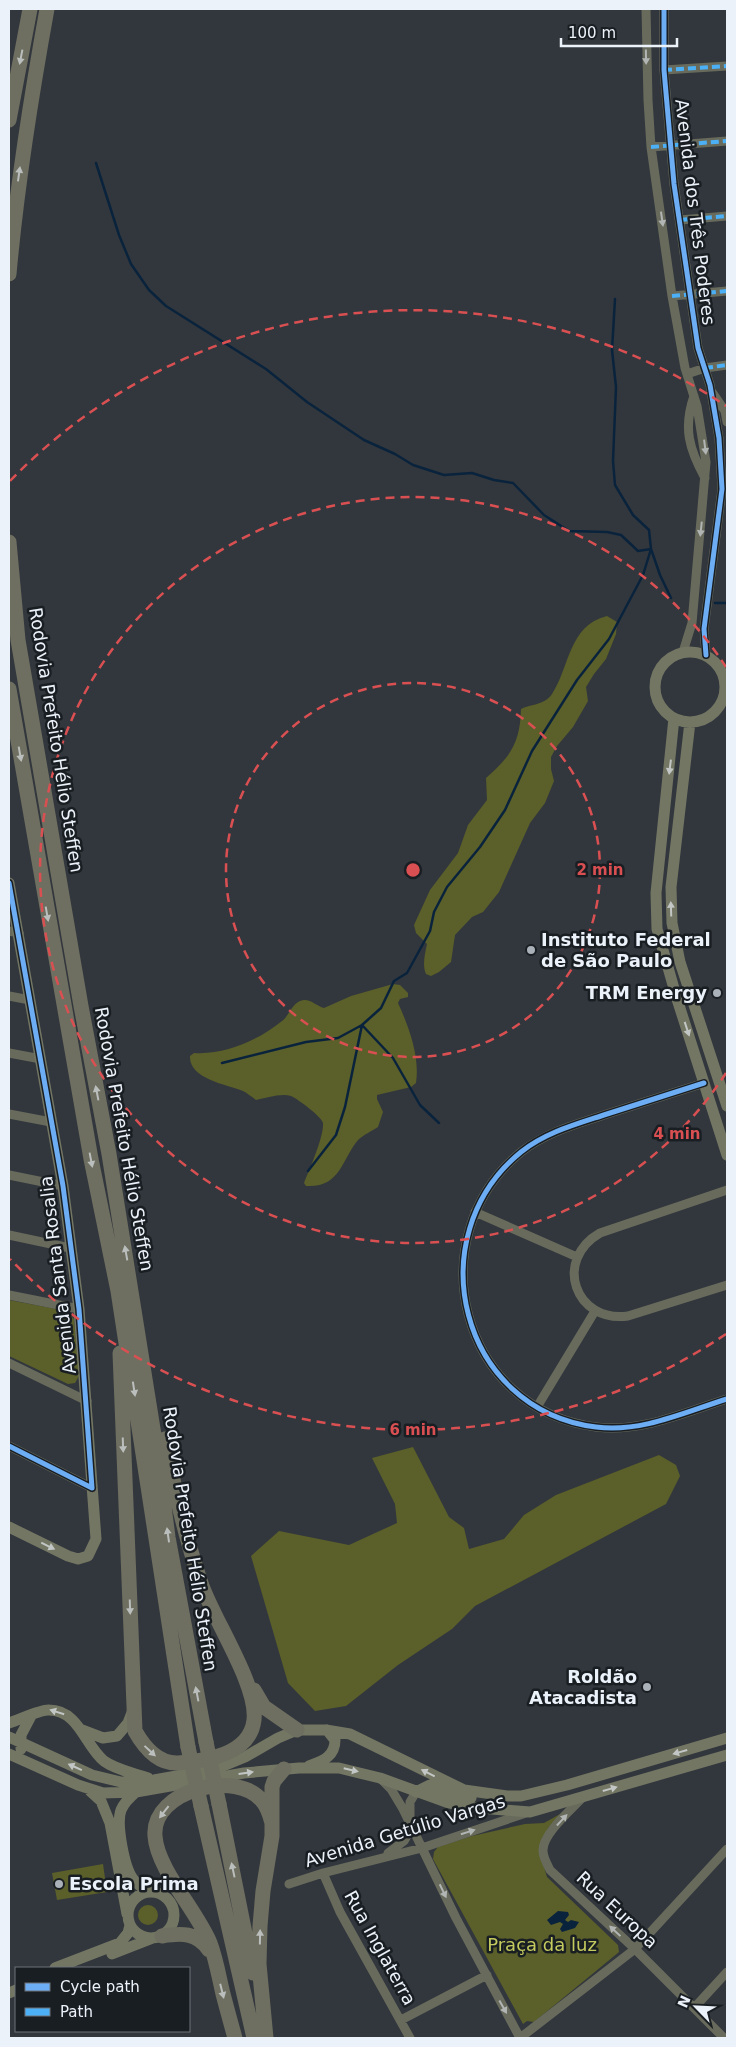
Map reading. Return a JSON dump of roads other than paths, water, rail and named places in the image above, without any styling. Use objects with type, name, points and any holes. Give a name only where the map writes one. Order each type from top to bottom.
[{"type":"highway","points":[[9,120],[30,9]]},
{"type":"highway","points":[[9,274],[15,205],[26,123],[48,9]]},
{"type":"highway","name":"Rodovia Prefeito Hélio Steffen","points":[[9,542],[18,640],[125,1290],[188,1747],[254,2038]]},
{"type":"highway","name":"Rodovia Prefeito Hélio Steffen","points":[[9,689],[91,1159],[125,1290],[158,1460],[168,1537],[206,1742],[236,1884],[265,2038]]},
{"type":"highway","points":[[125,1290],[153,1372],[179,1508],[202,1585],[244,1674],[252,1699],[254,1720],[244,1741],[227,1754],[176,1763],[158,1758],[148,1751],[135,1731],[125,1290]]},
{"type":"highway","points":[[234,1654],[264,1707],[297,1730]]},
{"type":"highway","points":[[265,2038],[259,1964],[260,1926],[272,1823],[272,1787],[274,1781],[284,1769]]},
{"type":"highway","points":[[235,2038],[216,1964],[206,1936],[160,1857],[154,1834],[160,1813],[186,1792],[226,1785],[240,1786],[254,1793],[263,1801],[272,1823]]},
{"type":"highway","points":[[157,1937],[184,1934],[194,1936],[206,1945],[216,1964]]},
{"type":"main road","points":[[683,652],[695,652],[706,656],[715,662],[722,672],[726,683],[720,705],[712,714],[701,720],[690,722],[674,718],[665,712],[655,693],[655,682],[658,672],[664,663],[673,656],[683,652]]},
{"type":"main road","points":[[674,718],[656,913],[661,947],[727,1155]]},
{"type":"main road","points":[[690,722],[671,887],[672,923],[680,962],[727,1106]]},
{"type":"main road","name":"Avenida Santa Rosalia","points":[[9,883],[14,932],[30,1000],[63,1186],[79,1309],[96,1539],[88,1556],[78,1559],[9,1527]]},
{"type":"main road","points":[[80,1728],[102,1738],[118,1736],[128,1723],[134,1708]]},
{"type":"main road","points":[[9,1723],[41,1711],[56,1710],[73,1720],[103,1759],[112,1765],[154,1780]]},
{"type":"main road","points":[[27,1762],[22,1754],[20,1742],[24,1726],[31,1716]]},
{"type":"main road","points":[[9,1737],[105,1779],[121,1782],[154,1780],[216,1769],[245,1757],[278,1738],[297,1730]]},
{"type":"main road","name":"Avenida Getúlio Vargas","points":[[297,1730],[327,1730],[350,1734],[464,1790],[507,1796],[528,1794],[567,1785],[727,1738]]},
{"type":"main road","points":[[305,1768],[329,1757],[333,1752],[335,1740],[327,1730]]},
{"type":"main road","points":[[9,1754],[90,1790],[101,1801],[110,1823],[129,1920],[135,1932],[143,1937],[157,1937]]},
{"type":"main road","name":"Avenida Getúlio Vargas","points":[[90,1790],[118,1794],[267,1771],[338,1768],[380,1778],[433,1799],[467,1807],[530,1812],[727,1755]]},
{"type":"main road","points":[[416,1792],[430,1785],[456,1795],[491,1801],[507,1796]]},
{"type":"main road","points":[[75,1967],[157,1937],[172,1925],[174,1910],[166,1897],[137,1884],[128,1872],[119,1827],[121,1810],[128,1799],[136,1792]]},
{"type":"main road","points":[[57,1967],[120,1944],[128,1933],[132,1901],[138,1895],[152,1891]]},
{"type":"street","name":"Avenida dos Três Poderes","points":[[646,9],[651,146],[672,296],[687,374],[702,428],[706,469],[692,622],[683,652]]},
{"type":"street","name":"Avenida dos Três Poderes","points":[[664,9],[664,70],[670,145],[698,348],[711,390],[724,466],[704,629],[706,656]]},
{"type":"street","points":[[664,70],[727,66]]},
{"type":"street","points":[[651,146],[727,141]]},
{"type":"street","points":[[680,220],[727,216]]},
{"type":"street","points":[[672,296],[727,291]]},
{"type":"street","points":[[687,374],[705,368],[727,365]]},
{"type":"street","points":[[711,390],[722,405],[727,422]]},
{"type":"street","points":[[694,396],[688,418],[690,442],[696,461],[706,481]]},
{"type":"street","points":[[697,406],[713,403]]},
{"type":"street","points":[[702,428],[717,427]]},
{"type":"street","points":[[706,469],[724,466]]},
{"type":"street","points":[[9,996],[30,1000]]},
{"type":"street","points":[[9,1053],[41,1059]]},
{"type":"street","points":[[704,1083],[558,1130],[523,1151],[504,1168],[488,1189],[475,1212],[467,1237],[463,1263],[463,1289],[468,1315],[477,1341],[491,1365],[509,1386],[555,1416],[582,1425],[623,1428],[637,1427],[727,1399]]},
{"type":"street","points":[[9,1114],[51,1122]]},
{"type":"street","points":[[9,1175],[63,1186]]},
{"type":"street","points":[[727,1190],[600,1233],[588,1240],[577,1257],[574,1271],[577,1290],[584,1302],[595,1311],[614,1317],[628,1316],[727,1285]]},
{"type":"street","points":[[475,1212],[577,1257]]},
{"type":"street","points":[[9,1235],[70,1248]]},
{"type":"street","points":[[9,1294],[79,1309]]},
{"type":"street","points":[[537,1406],[595,1311]]},
{"type":"street","points":[[9,1363],[87,1401]]},
{"type":"street","points":[[9,1446],[92,1488]]},
{"type":"street","points":[[380,1778],[391,1789],[456,1918],[520,2038],[635,1949],[727,1849]]},
{"type":"street","points":[[382,1857],[404,1841],[411,1829],[410,1802],[416,1792]]},
{"type":"street","name":"Rua Europa","points":[[583,1797],[547,1836],[543,1844],[543,1854],[550,1870],[635,1949],[724,2038]]},
{"type":"street","name":"Avenida Getúlio Vargas","points":[[290,1884],[323,1873],[422,1848],[530,1812]]},
{"type":"street","name":"Rua Inglaterra","points":[[323,1873],[340,1912],[410,2038]]},
{"type":"street","points":[[694,2008],[727,1972]]},
{"type":"street","points":[[401,2020],[487,1976]]},
{"type":"water","points":[[558,1911],[568,1912],[569,1915],[565,1920],[568,1922],[571,1920],[579,1922],[575,1928],[562,1932],[560,1929],[563,1924],[560,1922],[551,1925],[547,1920]]},
{"type":"waterway","points":[[96,163],[119,235],[131,264],[149,290],[166,306],[266,369],[307,402],[364,440],[395,454],[413,465],[444,475],[472,473],[494,480],[513,483],[544,515],[569,531],[607,532],[621,535],[638,551],[651,549],[649,530],[633,515],[615,485],[613,461],[616,387],[612,350],[615,299]]},
{"type":"waterway","points":[[222,1063],[306,1042],[338,1038],[362,1025],[381,1008],[394,981],[407,973],[430,931],[434,912],[447,887],[480,847],[505,810],[532,751],[577,680],[609,639],[643,575],[651,549],[671,598]]},
{"type":"waterway","points":[[715,603],[727,603]]},
{"type":"waterway","points":[[362,1025],[393,1058],[420,1105],[439,1123]]},
{"type":"waterway","points":[[308,1171],[336,1135],[345,1107],[362,1025]]},
{"type":"place","name":"Instituto Federal de São Paulo","points":[[531,950]]},
{"type":"place","name":"TRM Energy","points":[[717,993]]},
{"type":"place","name":"Roldão Atacadista","points":[[647,1687]]},
{"type":"place","name":"Escola Prima","points":[[59,1884]]},
{"type":"park label","name":"Praça da luz","points":[[542,1945]]}]
